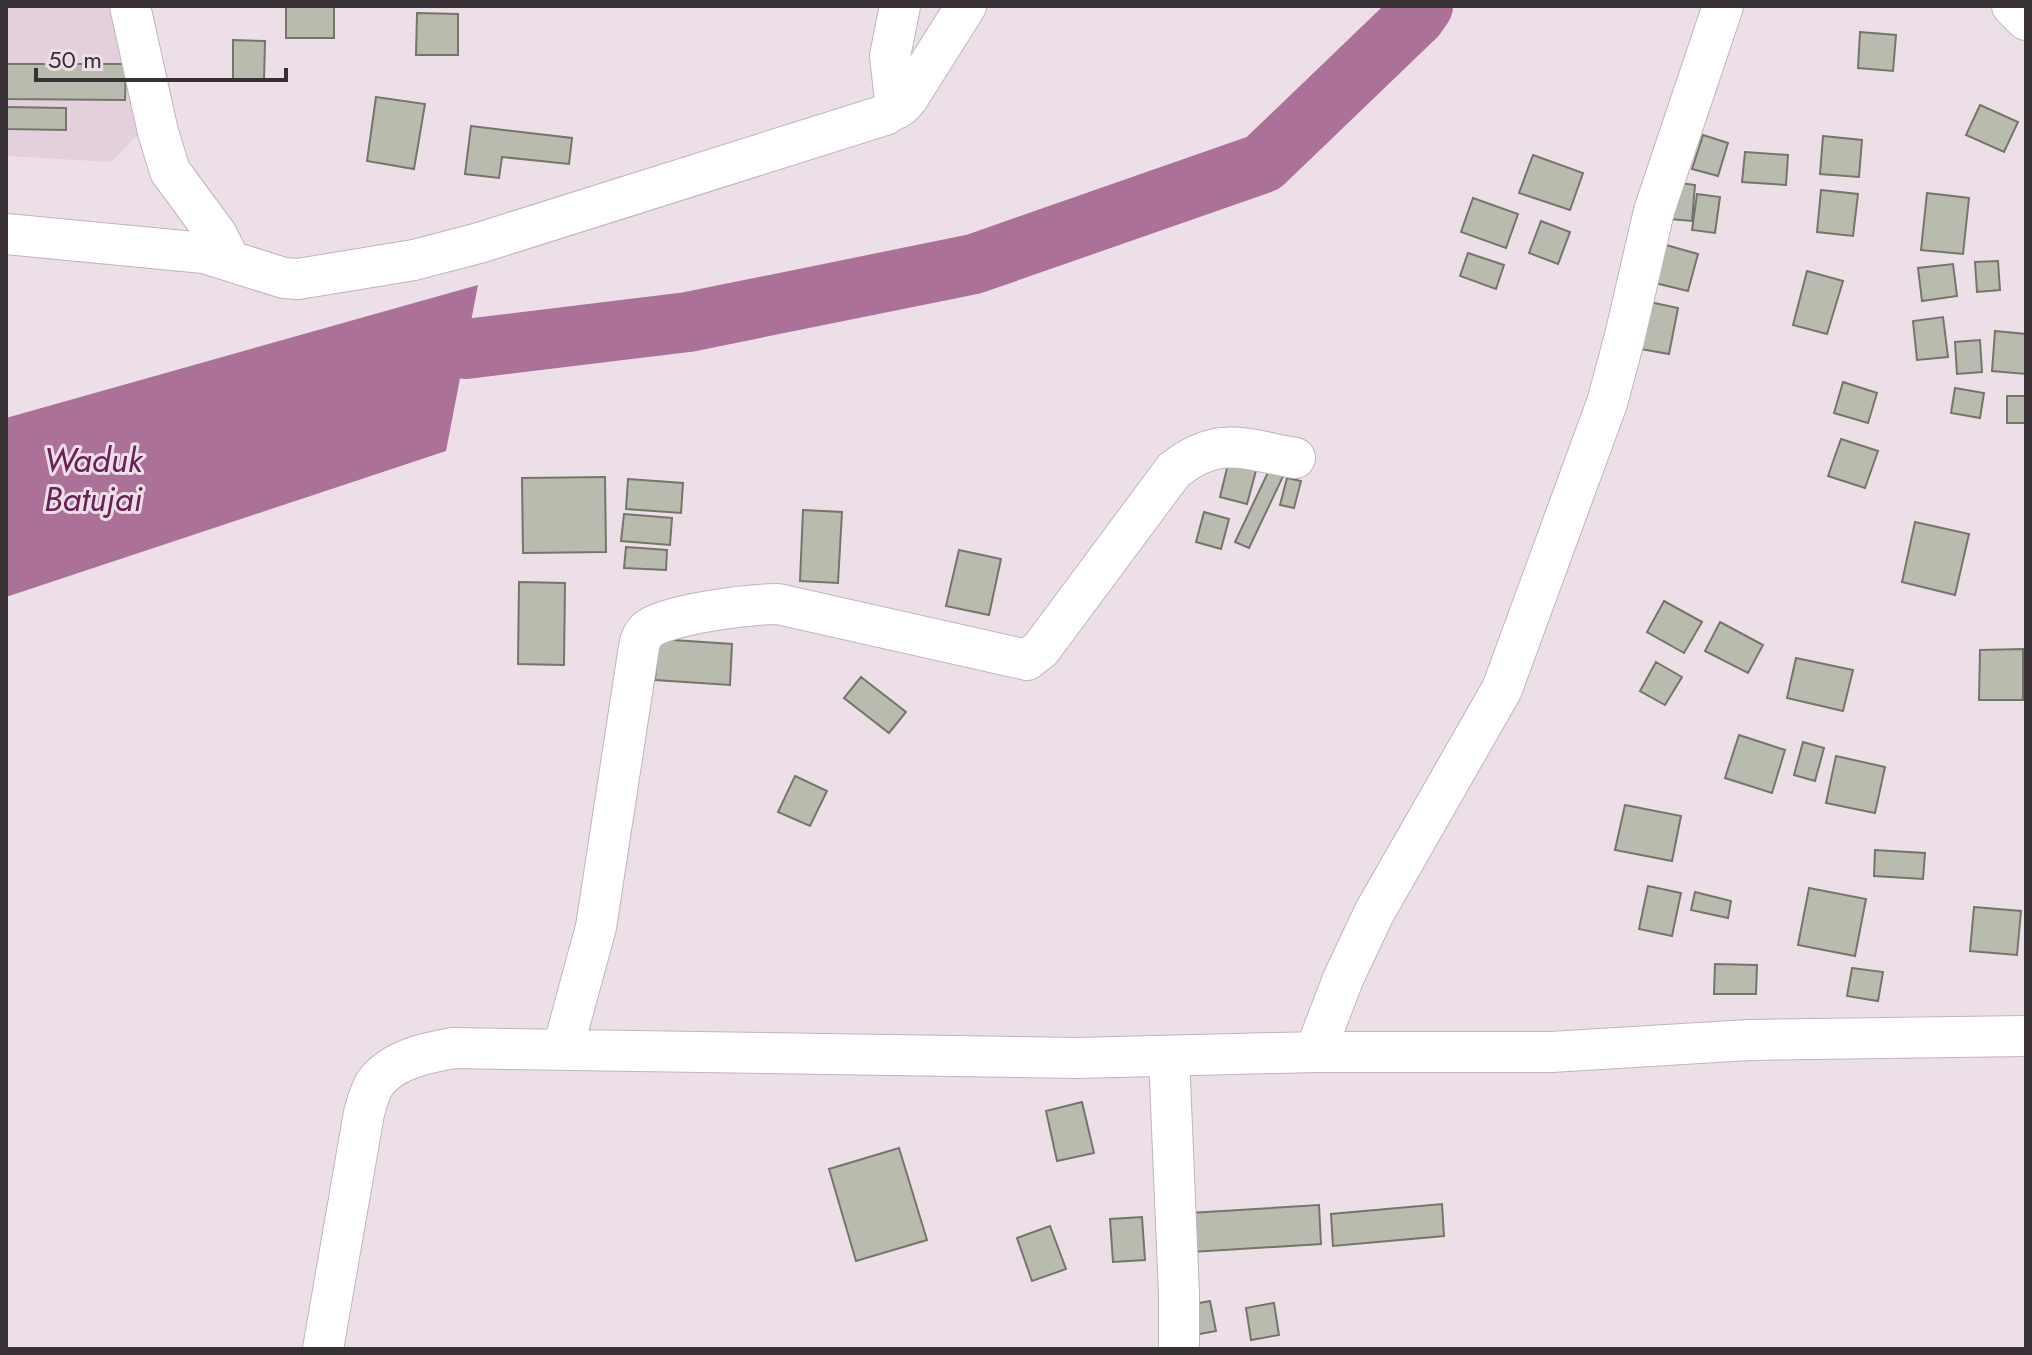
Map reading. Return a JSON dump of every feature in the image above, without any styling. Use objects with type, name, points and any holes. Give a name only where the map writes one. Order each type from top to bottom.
[{"type":"street","points":[[130,6],[158,132],[170,171],[217,235],[230,261]]},
{"type":"street","points":[[896,109],[890,56],[900,6]]},
{"type":"street","points":[[6,234],[204,253],[284,278],[298,279],[414,260],[721,168],[896,109],[908,98],[966,6]]},
{"type":"street","points":[[1315,1052],[1343,979],[1374,913],[1502,689],[1607,403],[1654,211],[1723,6]]},
{"type":"street","points":[[2012,6],[2026,20]]},
{"type":"street","points":[[563,1048],[596,927],[639,647],[648,629],[719,610],[778,604],[1027,660],[1041,649],[1174,470],[1203,450],[1225,446],[1295,458]]},
{"type":"street","points":[[323,1349],[364,1113],[374,1085],[385,1073],[407,1059],[453,1048],[1077,1058],[1315,1052],[1551,1052],[1749,1040],[2026,1036]]},
{"type":"street","points":[[1169,1056],[1179,1349]]},
{"type":"shaded area","points":[[6,6],[146,6],[169,103],[111,162],[6,156]]},
{"type":"water","name":"Waduk Batujai","points":[[478,285],[446,451],[6,597],[6,418]]},
{"type":"building","points":[[286,6],[334,6],[334,38],[286,38]]},
{"type":"building","points":[[417,13],[458,14],[458,55],[416,55]]},
{"type":"building","points":[[1860,32],[1896,35],[1893,71],[1858,68]]},
{"type":"building","points":[[233,40],[265,41],[264,81],[233,81]]},
{"type":"building","points":[[6,64],[126,64],[125,100],[6,99]]},
{"type":"building","points":[[376,97],[425,104],[414,169],[367,161]]},
{"type":"building","points":[[1980,105],[2018,122],[2004,152],[1966,135]]},
{"type":"building","points":[[6,107],[66,108],[66,130],[6,129]]},
{"type":"building","points":[[471,126],[572,138],[569,164],[502,157],[499,178],[465,174]]},
{"type":"building","points":[[1703,135],[1728,143],[1718,176],[1692,169]]},
{"type":"building","points":[[1823,136],[1862,140],[1859,177],[1820,174]]},
{"type":"building","points":[[1745,152],[1788,155],[1786,185],[1742,182]]},
{"type":"building","points":[[1533,155],[1583,173],[1570,210],[1519,193]]},
{"type":"building","points":[[1674,182],[1695,185],[1692,221],[1670,219]]},
{"type":"building","points":[[1821,190],[1858,194],[1853,236],[1817,232]]},
{"type":"building","points":[[1927,193],[1969,198],[1963,254],[1921,250]]},
{"type":"building","points":[[1697,194],[1720,197],[1715,233],[1692,230]]},
{"type":"building","points":[[1473,198],[1518,214],[1506,248],[1461,232]]},
{"type":"building","points":[[1541,221],[1570,232],[1558,264],[1529,253]]},
{"type":"building","points":[[1666,245],[1698,254],[1688,291],[1655,283]]},
{"type":"building","points":[[1468,253],[1504,265],[1496,289],[1460,276]]},
{"type":"building","points":[[1998,261],[2000,290],[1977,292],[1975,262]]},
{"type":"building","points":[[1953,264],[1957,296],[1922,301],[1918,268]]},
{"type":"building","points":[[1807,271],[1843,281],[1827,334],[1793,325]]},
{"type":"building","points":[[1645,301],[1678,308],[1669,354],[1635,348]]},
{"type":"building","points":[[1943,317],[1948,357],[1917,360],[1913,321]]},
{"type":"building","points":[[1995,331],[2026,334],[2026,374],[1992,371]]},
{"type":"building","points":[[1980,340],[1982,372],[1957,374],[1955,342]]},
{"type":"building","points":[[1843,382],[1877,393],[1868,423],[1834,413]]},
{"type":"building","points":[[1955,388],[1984,393],[1980,418],[1951,413]]},
{"type":"building","points":[[2007,396],[2026,396],[2026,423],[2007,423]]},
{"type":"building","points":[[1841,439],[1878,451],[1865,488],[1828,476]]},
{"type":"building","points":[[1229,460],[1257,467],[1247,504],[1220,497]]},
{"type":"building","points":[[1272,464],[1286,470],[1249,548],[1235,542]]},
{"type":"building","points":[[605,477],[606,552],[523,553],[522,478]]},
{"type":"building","points":[[1287,478],[1301,481],[1294,508],[1280,505]]},
{"type":"building","points":[[628,479],[683,483],[681,513],[626,509]]},
{"type":"building","points":[[803,510],[842,512],[838,583],[800,581]]},
{"type":"building","points":[[1204,512],[1229,519],[1221,549],[1196,542]]},
{"type":"building","points":[[624,514],[672,518],[670,545],[621,541]]},
{"type":"building","points":[[1915,522],[1969,534],[1955,595],[1902,582]]},
{"type":"building","points":[[626,547],[667,550],[666,570],[624,568]]},
{"type":"building","points":[[959,550],[1001,559],[989,615],[946,606]]},
{"type":"building","points":[[519,582],[565,583],[564,665],[518,664]]},
{"type":"building","points":[[1664,601],[1702,622],[1684,653],[1647,632]]},
{"type":"building","points":[[1720,622],[1763,645],[1748,673],[1705,651]]},
{"type":"building","points":[[658,639],[732,644],[730,685],[655,680]]},
{"type":"building","points":[[2023,649],[2023,700],[1979,700],[1980,650]]},
{"type":"building","points":[[1796,658],[1853,670],[1843,711],[1787,698]]},
{"type":"building","points":[[1656,662],[1682,677],[1665,705],[1640,691]]},
{"type":"building","points":[[861,677],[906,712],[889,733],[844,698]]},
{"type":"building","points":[[1739,735],[1785,750],[1772,793],[1725,778]]},
{"type":"building","points":[[1803,742],[1824,748],[1815,781],[1794,775]]},
{"type":"building","points":[[1836,756],[1885,767],[1875,813],[1826,803]]},
{"type":"building","points":[[795,776],[827,791],[810,826],[778,812]]},
{"type":"building","points":[[1625,805],[1681,816],[1672,861],[1615,850]]},
{"type":"building","points":[[1875,850],[1925,853],[1923,879],[1874,876]]},
{"type":"building","points":[[1648,886],[1681,893],[1672,936],[1639,929]]},
{"type":"building","points":[[1809,888],[1866,899],[1855,956],[1798,945]]},
{"type":"building","points":[[1695,892],[1731,901],[1728,918],[1691,910]]},
{"type":"building","points":[[1974,907],[2021,911],[2017,955],[1970,951]]},
{"type":"building","points":[[1715,964],[1757,965],[1756,994],[1714,994]]},
{"type":"building","points":[[1852,968],[1883,972],[1878,1001],[1847,996]]},
{"type":"building","points":[[1082,1102],[1094,1153],[1057,1161],[1046,1111]]},
{"type":"building","points":[[899,1148],[927,1240],[856,1261],[829,1169]]},
{"type":"building","points":[[1442,1204],[1444,1236],[1333,1246],[1331,1214]]},
{"type":"building","points":[[1319,1205],[1321,1244],[1192,1252],[1190,1213]]},
{"type":"building","points":[[1142,1217],[1145,1260],[1113,1262],[1110,1219]]},
{"type":"building","points":[[1050,1226],[1066,1269],[1032,1281],[1017,1238]]},
{"type":"building","points":[[1210,1301],[1216,1331],[1189,1336],[1184,1306]]},
{"type":"building","points":[[1274,1303],[1279,1335],[1251,1340],[1246,1308]]},
{"type":"waterway","points":[[466,349],[688,322],[974,264],[1263,163],[1423,6]]}]
